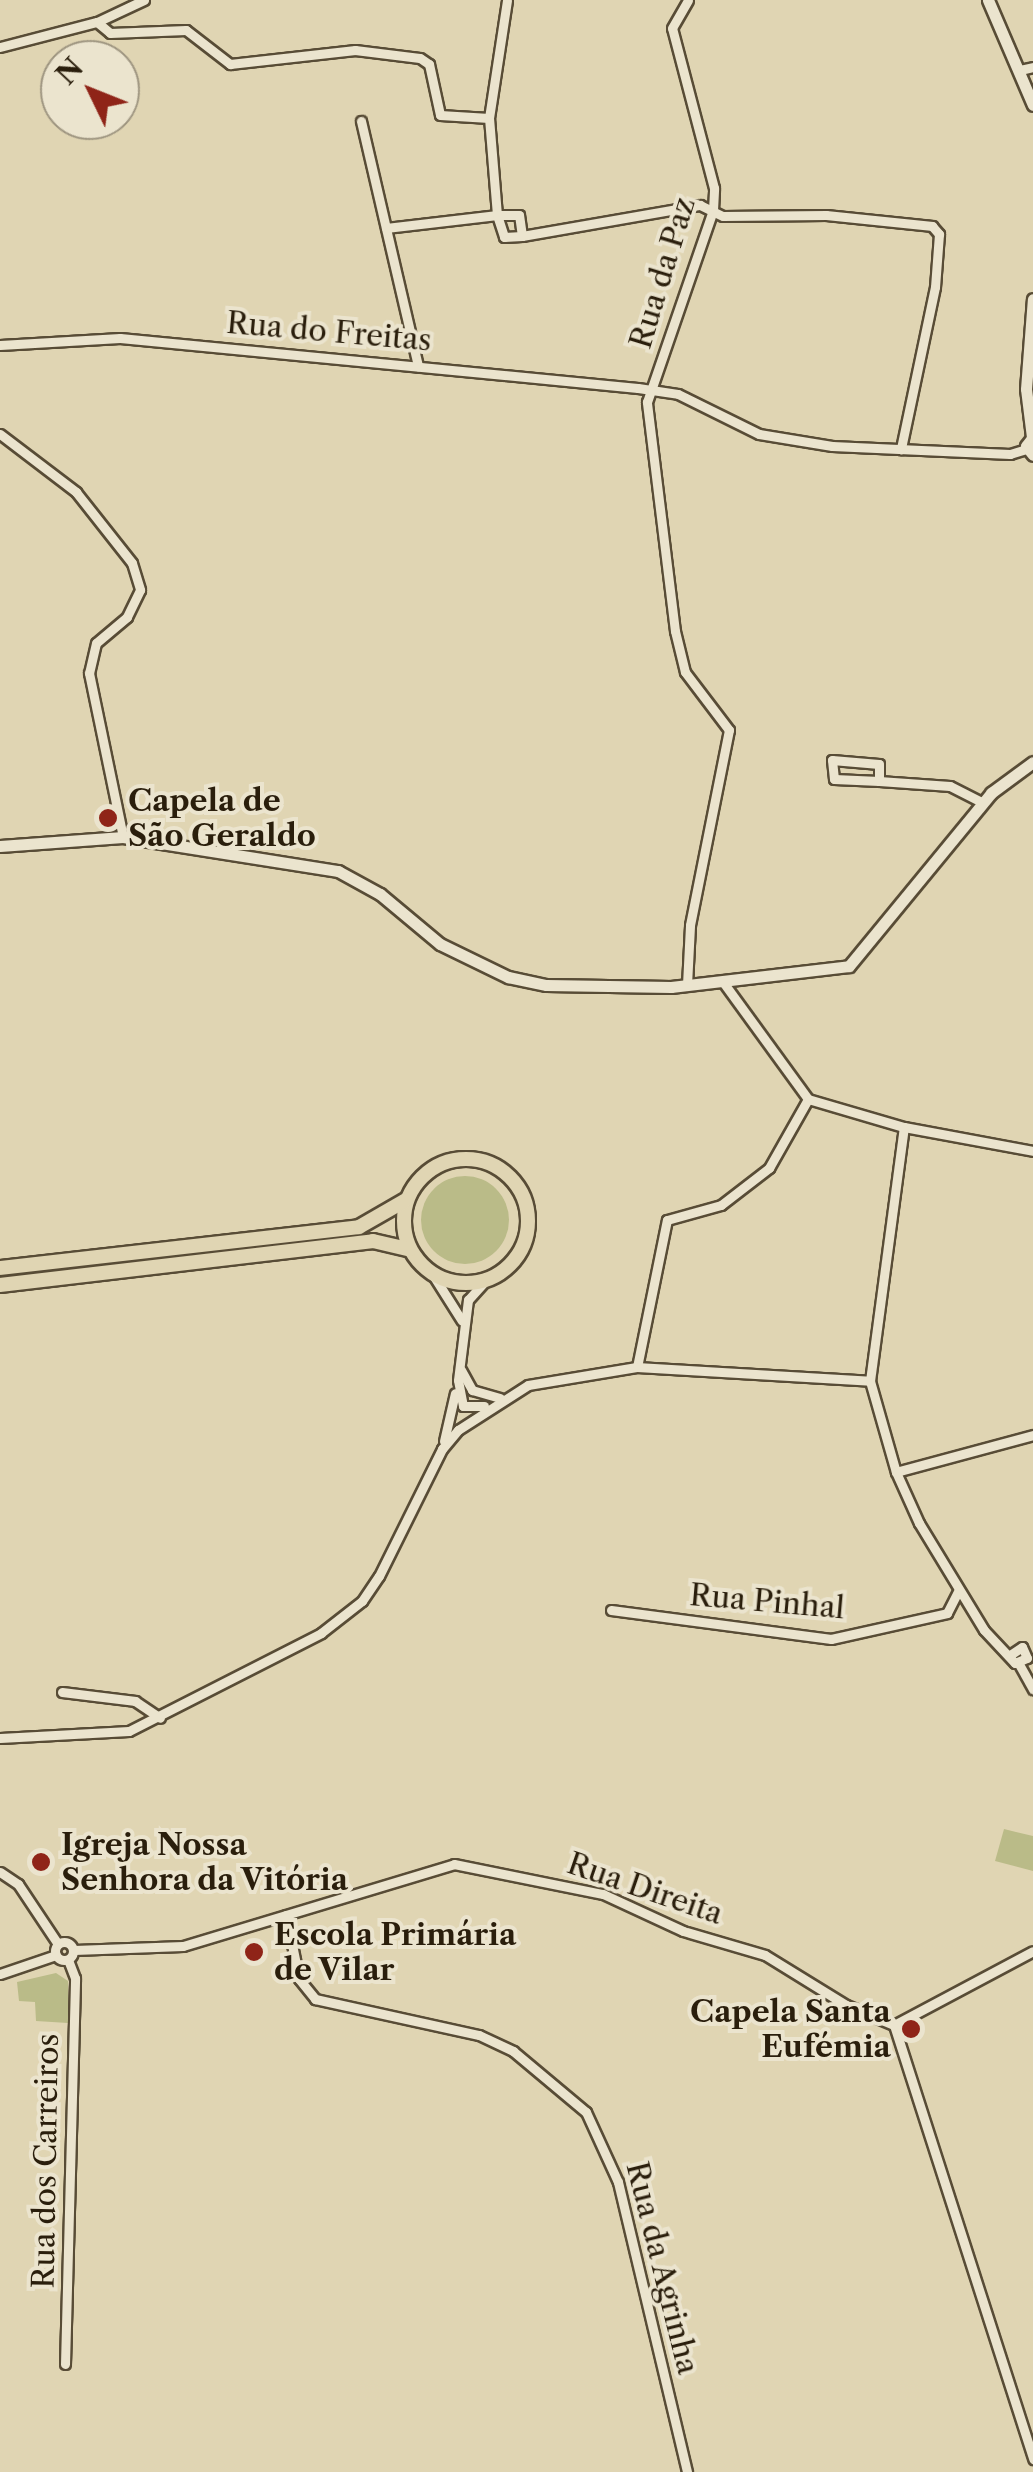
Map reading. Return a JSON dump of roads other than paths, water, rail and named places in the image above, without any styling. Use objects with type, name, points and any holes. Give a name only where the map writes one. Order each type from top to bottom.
[{"type":"main road","points":[[0,1268],[359,1227],[406,1200],[425,1173],[455,1159],[490,1163],[506,1173],[526,1204],[528,1223],[516,1259],[485,1280],[466,1284],[433,1274],[410,1249],[373,1241],[0,1286]]},
{"type":"main road","points":[[406,1200],[410,1249]]},
{"type":"street","points":[[0,48],[97,22],[144,0]]},
{"type":"street","points":[[507,0],[489,118],[497,216],[504,236],[700,205],[723,216],[826,215],[936,228],[935,287],[901,449]]},
{"type":"street","name":"Rua da Paz","points":[[687,985],[690,924],[730,730],[685,672],[659,529],[648,402],[713,210],[714,188],[672,28],[688,0]]},
{"type":"street","points":[[988,0],[1026,68],[1033,105]]},
{"type":"street","points":[[97,22],[110,33],[186,30],[230,64],[355,50],[420,58],[429,64],[440,116],[489,118]]},
{"type":"street","points":[[360,121],[418,366]]},
{"type":"street","points":[[386,228],[519,215],[522,236]]},
{"type":"street","points":[[1031,444],[1026,389],[1033,299]]},
{"type":"street","name":"Rua do Freitas","points":[[0,346],[120,338],[418,366],[678,394],[759,434],[901,449],[1010,454],[1031,444]]},
{"type":"street","points":[[0,434],[76,492],[132,563],[140,590],[127,617],[96,643],[89,673],[123,837]]},
{"type":"street","points":[[879,781],[878,764],[832,760],[834,779],[950,786],[983,802]]},
{"type":"street","points":[[0,846],[123,837],[338,871],[380,894],[440,944],[508,978],[598,988],[724,982],[849,966],[1006,776],[1033,762]]},
{"type":"street","points":[[724,982],[808,1099],[904,1127],[1033,1151]]},
{"type":"street","points":[[638,1367],[667,1220],[722,1205],[769,1168],[808,1099]]},
{"type":"street","points":[[904,1127],[870,1381],[896,1472],[958,1588],[1019,1664],[1033,1689]]},
{"type":"street","points":[[433,1274],[463,1323]]},
{"type":"street","points":[[0,1738],[109,1736],[160,1718],[321,1633],[362,1600],[442,1449],[458,1380],[468,1300],[485,1280]]},
{"type":"street","points":[[460,1367],[472,1390],[500,1398]]},
{"type":"street","points":[[458,1380],[463,1406],[479,1409],[560,1376],[638,1367],[870,1381]]},
{"type":"street","points":[[442,1449],[500,1398]]},
{"type":"street","points":[[896,1472],[1033,1434]]},
{"type":"street","name":"Rua Pinhal","points":[[611,1610],[831,1639],[947,1613],[958,1588]]},
{"type":"street","points":[[1010,1655],[1014,1648],[1030,1648]]},
{"type":"street","points":[[1019,1664],[1030,1648]]},
{"type":"street","points":[[62,1692],[136,1701],[160,1718]]},
{"type":"street","name":"Rua Direita","points":[[71,1955],[183,1946],[447,1864],[602,1894],[683,1931],[764,1955],[846,2005],[894,2025]]},
{"type":"street","points":[[0,1872],[18,1884],[57,1950],[71,1955]]},
{"type":"street","name":"Rua da Agrinha","points":[[286,1915],[299,1978],[315,2000],[479,2035],[513,2051],[586,2112],[618,2182],[687,2472]]},
{"type":"street","points":[[0,1974],[57,1950],[71,1955]]},
{"type":"street","points":[[1033,1951],[894,2025],[1033,2458]]},
{"type":"street","name":"Rua dos Carreiros","points":[[65,2364],[75,1978],[71,1955]]},
{"type":"place","name":"Capela de São Geraldo","points":[[108,818]]},
{"type":"place","name":"Igreja Nossa Senhora da Vitória","points":[[41,1862]]},
{"type":"place","name":"Escola Primária de Vilar","points":[[254,1952]]},
{"type":"place","name":"Capela Santa Eufémia","points":[[911,2029]]}]
